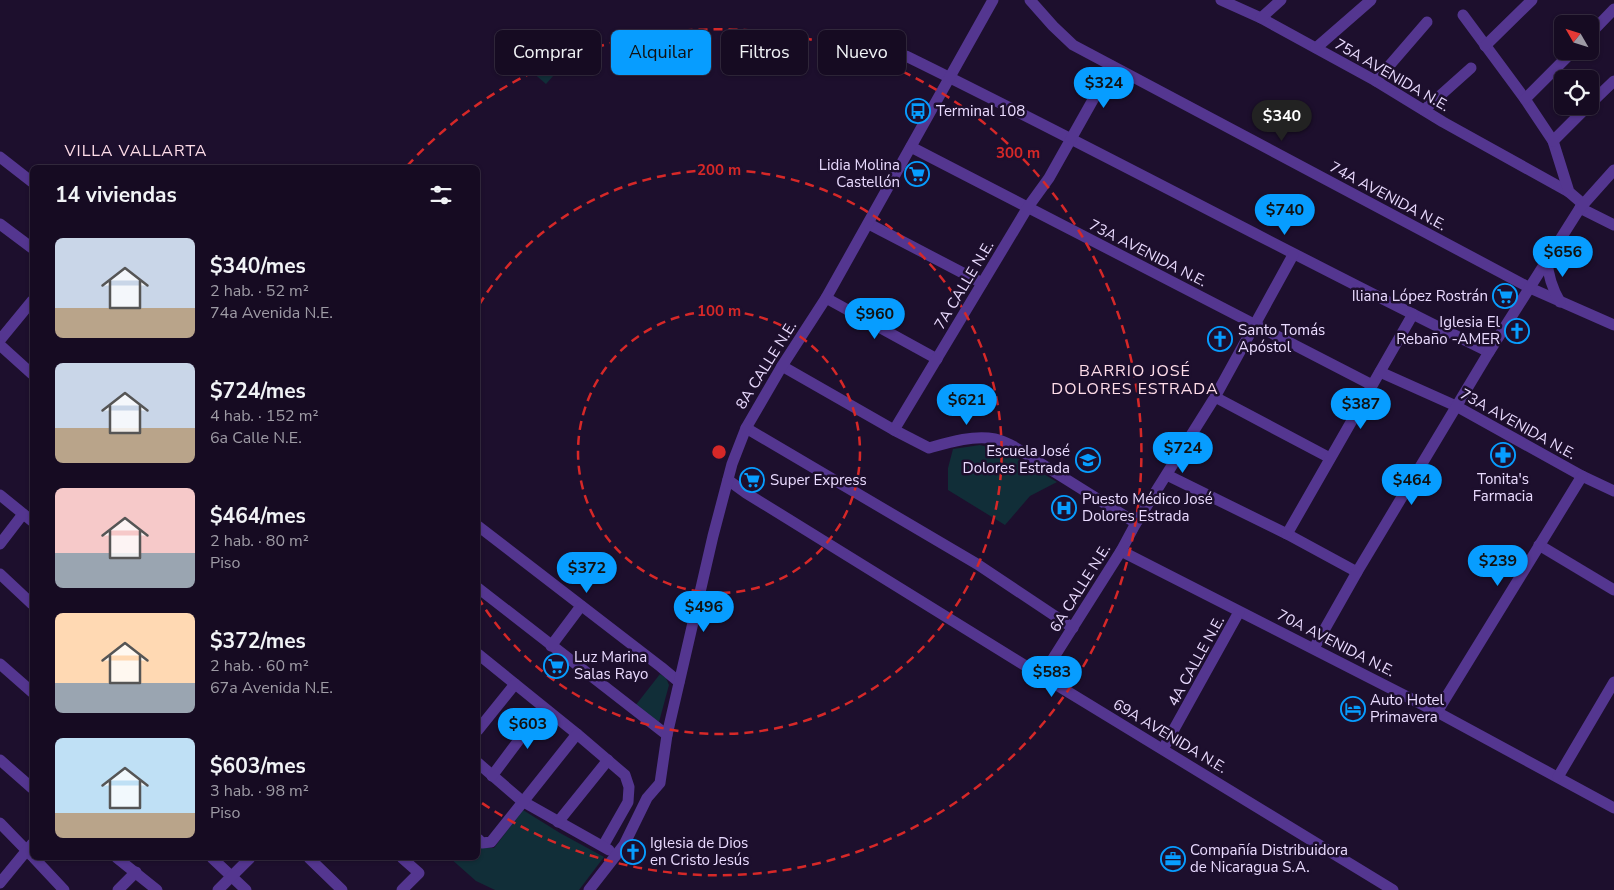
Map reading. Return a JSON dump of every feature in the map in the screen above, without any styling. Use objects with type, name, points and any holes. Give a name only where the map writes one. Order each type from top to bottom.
[{"type":"street","name":"8A CALLE N.E.","points":[[617,855],[624,845],[646,798],[660,783],[667,735],[713,536],[732,464],[746,428],[869,224],[993,0]]},
{"type":"street","name":"74A AVENIDA N.E.","points":[[1030,0],[1073,45],[1530,288],[1614,325]]},
{"type":"street","name":"75A AVENIDA N.E.","points":[[1221,0],[1261,18],[1376,81],[1566,191],[1582,206]]},
{"type":"street","points":[[1261,18],[1281,0]]},
{"type":"street","points":[[1316,48],[1371,0]]},
{"type":"street","points":[[1485,46],[1532,0]]},
{"type":"street","points":[[1611,0],[1614,3]]},
{"type":"street","points":[[1599,25],[1614,9]]},
{"type":"street","points":[[1463,15],[1525,99],[1553,141],[1566,191]]},
{"type":"street","points":[[1376,81],[1427,22]]},
{"type":"street","points":[[906,56],[1072,139],[1293,255],[1489,352]]},
{"type":"street","points":[[1525,99],[1564,60]]},
{"type":"street","points":[[1028,207],[1049,178],[1112,66]]},
{"type":"street","points":[[1424,110],[1471,68]]},
{"type":"street","points":[[1599,95],[1614,80]]},
{"type":"street","points":[[1553,141],[1579,115]]},
{"type":"street","name":"73A AVENIDA N.E.","points":[[911,147],[1372,385]]},
{"type":"street","points":[[0,157],[30,180]]},
{"type":"street","points":[[1314,648],[1456,406],[1558,242],[1582,206],[1614,170]]},
{"type":"street","points":[[1582,206],[1614,225]]},
{"type":"street","name":"7A CALLE N.E.","points":[[894,430],[1028,207]]},
{"type":"street","points":[[0,224],[30,246]]},
{"type":"street","points":[[869,224],[982,283]]},
{"type":"street","name":"6A CALLE N.E.","points":[[1042,676],[1215,397],[1293,255]]},
{"type":"street","points":[[1547,260],[1552,288],[1560,302]]},
{"type":"street","points":[[826,298],[937,358]]},
{"type":"street","points":[[30,308],[2,339],[30,372]]},
{"type":"street","points":[[1287,534],[1413,314]]},
{"type":"street","points":[[782,366],[929,448],[956,440],[980,438],[996,439],[1013,446],[1136,524]]},
{"type":"street","name":"73A AVENIDA N.E.","points":[[1380,372],[1456,406],[1582,476],[1614,491]]},
{"type":"street","points":[[1215,397],[1330,458]]},
{"type":"street","points":[[746,428],[978,564],[1073,628]]},
{"type":"street","points":[[1167,475],[1287,534],[1357,572]]},
{"type":"street","points":[[1437,712],[1582,476]]},
{"type":"street","name":"69A AVENIDA N.E.","points":[[728,480],[1042,676],[1393,890]]},
{"type":"street","points":[[0,495],[29,517],[0,544]]},
{"type":"street","points":[[480,528],[679,682]]},
{"type":"street","points":[[1539,545],[1614,590]]},
{"type":"street","name":"70A AVENIDA N.E.","points":[[1121,551],[1437,712],[1614,808]]},
{"type":"street","points":[[0,574],[30,602]]},
{"type":"street","points":[[480,590],[667,735]]},
{"type":"street","points":[[552,646],[582,606]]},
{"type":"street","name":"4A CALLE N.E.","points":[[1163,749],[1239,612]]},
{"type":"street","points":[[480,659],[515,684],[625,775],[629,787],[628,802],[603,846]]},
{"type":"street","points":[[0,664],[30,690]]},
{"type":"street","points":[[1558,777],[1614,682]]},
{"type":"street","points":[[480,728],[515,684]]},
{"type":"street","points":[[492,776],[543,708]]},
{"type":"street","points":[[480,841],[482,843],[491,842],[577,734]]},
{"type":"street","points":[[0,760],[30,786]]},
{"type":"street","points":[[558,822],[608,760]]},
{"type":"street","points":[[480,765],[522,802],[617,855],[589,890]]},
{"type":"street","points":[[0,822],[30,851]]},
{"type":"street","points":[[0,883],[30,853]]},
{"type":"street","points":[[38,860],[64,890]]},
{"type":"street","points":[[120,860],[157,890]]},
{"type":"street","points":[[214,860],[246,890]]},
{"type":"street","points":[[218,890],[248,860]]},
{"type":"street","points":[[311,860],[342,890]]},
{"type":"street","points":[[402,890],[419,873],[404,860]]},
{"type":"street","points":[[118,890],[136,872]]},
{"type":"shaded area","points":[[536,75],[554,75],[546,84]]},
{"type":"shaded area","points":[[980,445],[1007,452],[1057,482],[1030,496],[1005,525],[948,490],[948,468],[953,449]]},
{"type":"shaded area","points":[[660,674],[666,678],[669,685],[659,722],[654,722],[635,706]]},
{"type":"shaded area","points":[[523,810],[604,857],[579,890],[495,890],[476,881],[452,860],[480,860],[480,848],[494,848]]},
{"type":"place","name":"Terminal 108","points":[[918,111]]},
{"type":"place","name":"Lidia Molina Castellón","points":[[917,174]]},
{"type":"place","name":"Iliana López Rostrán","points":[[1505,296]]},
{"type":"place","name":"Iglesia El Rebaño -AMER","points":[[1517,331]]},
{"type":"place","name":"Santo Tomás Apóstol","points":[[1220,339]]},
{"type":"place","name":"Tonita's Farmacia","points":[[1503,455]]},
{"type":"place","name":"Escuela José Dolores Estrada","points":[[1088,460]]},
{"type":"place","name":"Super Express","points":[[752,480]]},
{"type":"place","name":"Puesto Médico José Dolores Estrada","points":[[1064,508]]},
{"type":"place","name":"Luz Marina Salas Rayo","points":[[556,666]]},
{"type":"place","name":"Auto Hotel Primavera","points":[[1353,709]]},
{"type":"place","name":"Iglesia de Dios en Cristo Jesús","points":[[633,852]]},
{"type":"place","name":"Compañía Distribuidora de Nicaragua S.A.","points":[[1173,859]]},
{"type":"district","name":"VILLA VALLARTA","points":[[136,150]]},
{"type":"district","name":"BARRIO JOSÉ DOLORES ESTRADA","points":[[1135,379]]}]
